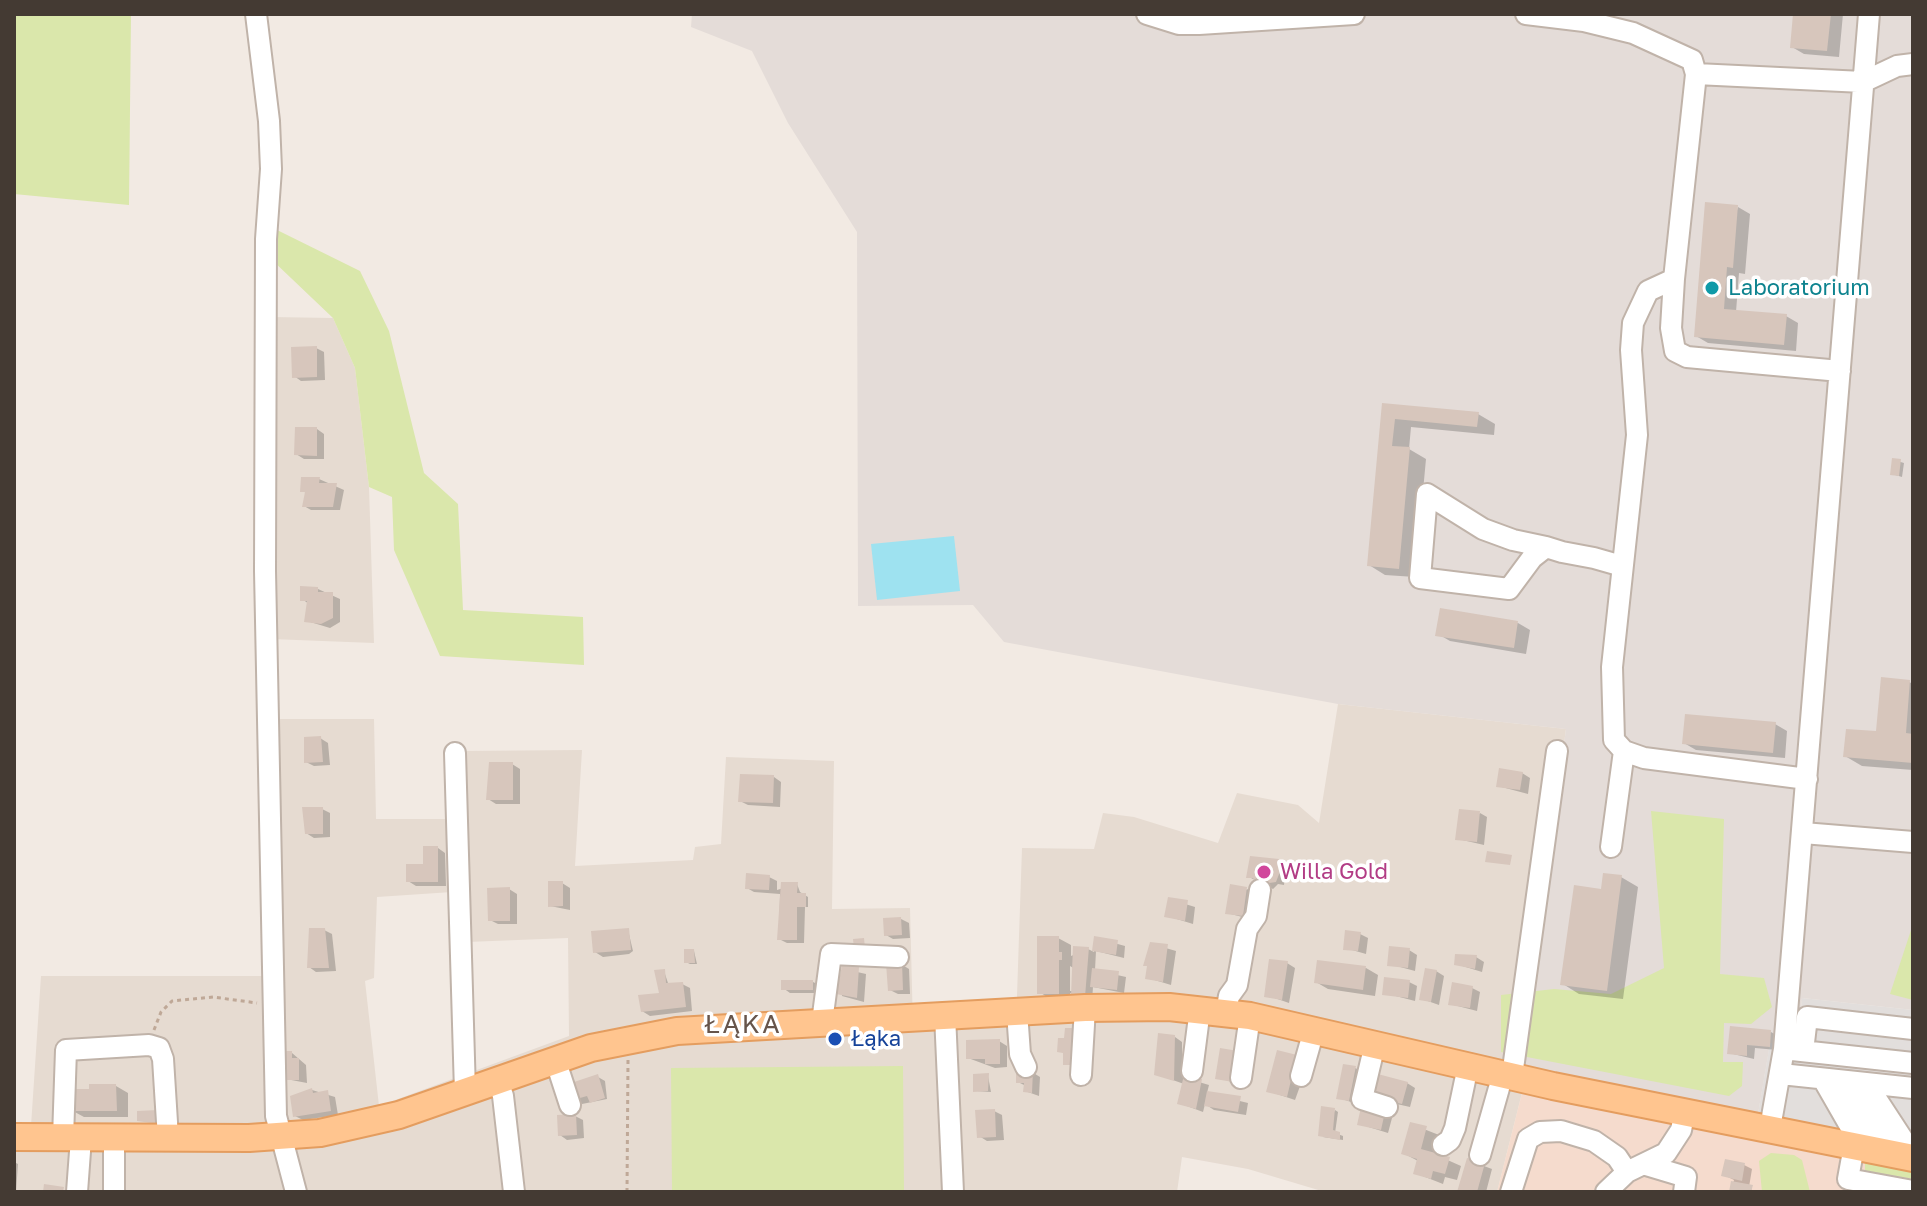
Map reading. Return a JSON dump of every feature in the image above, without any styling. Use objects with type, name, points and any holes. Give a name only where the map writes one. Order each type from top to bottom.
[{"type":"main road","points":[[14,1137],[280,1137],[356,1125],[465,1092],[555,1059],[651,1034],[1085,1008],[1200,1009],[1238,1014],[1508,1075],[1905,1155]]},
{"type":"street","points":[[1147,14],[1189,24],[1354,14]]},
{"type":"street","points":[[1526,14],[1584,21],[1633,33],[1692,60],[1696,74],[1671,328],[1675,351],[1687,357],[1840,371]]},
{"type":"street","points":[[1794,1050],[1803,833],[1869,14]]},
{"type":"street","points":[[255,15],[269,121],[271,169],[266,239],[265,571],[276,1116],[296,1192]]},
{"type":"street","points":[[1696,74],[1863,82],[1897,66],[1913,64]]},
{"type":"street","points":[[1674,279],[1648,291],[1633,323],[1631,350],[1637,435],[1610,706],[1614,740],[1624,751],[1644,758],[1807,779]]},
{"type":"street","points":[[1546,547],[1532,558],[1509,589],[1420,578],[1427,494],[1483,529],[1622,566]]},
{"type":"street","points":[[1480,1155],[1508,1075],[1557,751]]},
{"type":"street","points":[[1611,847],[1624,751]]},
{"type":"street","points":[[455,753],[465,1092]]},
{"type":"street","points":[[1803,833],[1913,842]]},
{"type":"street","points":[[1241,1078],[1238,1014],[1229,996],[1237,985],[1247,929],[1256,916],[1260,890]]},
{"type":"street","points":[[822,1022],[831,954],[898,957]]},
{"type":"street","points":[[1081,1075],[1085,1008]]},
{"type":"street","points":[[1192,1071],[1200,1009]]},
{"type":"street","points":[[1017,1012],[1020,1054],[1026,1067]]},
{"type":"street","points":[[945,1015],[953,1192]]},
{"type":"street","points":[[1770,1128],[1781,1074],[1807,1017],[1913,1029]]},
{"type":"street","points":[[1301,1076],[1314,1030]]},
{"type":"street","points":[[1375,1044],[1362,1099],[1387,1107]]},
{"type":"street","points":[[77,1192],[66,1050],[149,1045],[159,1048],[163,1059],[168,1138]]},
{"type":"street","points":[[1794,1050],[1913,1063]]},
{"type":"street","points":[[555,1059],[570,1105]]},
{"type":"street","points":[[1443,1145],[1450,1140],[1455,1128],[1468,1066]]},
{"type":"street","points":[[1781,1074],[1913,1088]]},
{"type":"street","points":[[1823,1079],[1858,1146],[1847,1186],[1913,1191]]},
{"type":"street","points":[[498,1080],[503,1096],[514,1192]]},
{"type":"street","points":[[1856,1082],[1905,1155]]},
{"type":"street","points":[[1606,1192],[1636,1168],[1666,1153],[1681,1130],[1685,1111]]},
{"type":"street","points":[[1511,1192],[1528,1139],[1540,1132],[1561,1131],[1594,1141],[1636,1168],[1686,1177],[1684,1192]]},
{"type":"street","points":[[114,1138],[114,1192]]},
{"type":"path","points":[[149,1045],[161,1012],[172,1001],[213,997],[274,1005]]},
{"type":"path","points":[[627,1192],[628,1055]]},
{"type":"shaded area","points":[[692,14],[1913,14],[1913,1010],[1802,998],[1798,1046],[1770,1044],[1758,1114],[1521,1069],[1566,729],[1338,704],[1004,642],[973,605],[858,606],[857,232],[788,123],[752,51],[691,27]]},
{"type":"shaded area","points":[[271,317],[333,318],[355,368],[369,487],[374,643],[271,639]]},
{"type":"shaded area","points":[[1338,704],[1566,729],[1521,1068],[1522,1093],[1497,1192],[1325,1192],[1248,1169],[1182,1157],[1177,1192],[14,1192],[14,1127],[31,1126],[41,976],[273,976],[267,719],[374,719],[376,819],[451,819],[452,892],[377,897],[374,978],[365,981],[379,1106],[569,1036],[568,938],[467,942],[460,751],[582,750],[575,866],[693,860],[695,847],[721,844],[726,757],[834,761],[832,909],[910,908],[913,1028],[1016,1025],[1022,848],[1094,849],[1103,813],[1134,817],[1218,843],[1237,793],[1298,805],[1319,823]]},
{"type":"shaded area","points":[[1802,998],[1913,1010],[1913,1145],[1758,1114],[1770,1043],[1798,1046]]},
{"type":"shaded area","points":[[1522,1093],[1870,1164],[1913,1177],[1913,1192],[1497,1192]]},
{"type":"green space","points":[[14,14],[131,14],[129,205],[14,194]]},
{"type":"green space","points":[[275,229],[360,271],[389,331],[424,473],[458,504],[463,610],[583,617],[584,665],[440,656],[394,550],[392,497],[369,487],[355,368],[333,318],[271,259]]},
{"type":"green space","points":[[1651,811],[1724,819],[1720,974],[1764,978],[1772,1007],[1751,1024],[1724,1023],[1723,1062],[1743,1062],[1742,1086],[1729,1096],[1501,1052],[1501,995],[1554,989],[1611,994],[1664,968]]},
{"type":"green space","points":[[1913,924],[1913,1000],[1890,994]]},
{"type":"green space","points":[[903,1066],[904,1192],[672,1192],[671,1068]]},
{"type":"green space","points":[[1771,1153],[1794,1155],[1802,1160],[1810,1192],[1762,1192],[1759,1161]]},
{"type":"green space","points":[[1865,1162],[1913,1170],[1913,1179],[1865,1171]]},
{"type":"water","points":[[954,536],[960,591],[877,600],[871,544]]},
{"type":"building","points":[[1793,14],[1831,14],[1827,51],[1790,48]]},
{"type":"building","name":"Laboratorium","points":[[1705,202],[1738,205],[1733,268],[1727,267],[1724,309],[1787,314],[1784,345],[1694,337]]},
{"type":"building","points":[[317,346],[317,377],[292,378],[291,347]]},
{"type":"building","points":[[1382,403],[1479,412],[1477,427],[1395,419],[1392,446],[1410,447],[1399,569],[1367,566]]},
{"type":"building","points":[[295,427],[317,427],[317,456],[294,455]]},
{"type":"building","points":[[1892,458],[1901,459],[1899,476],[1890,475]]},
{"type":"building","points":[[301,477],[320,477],[319,483],[337,483],[333,507],[302,507],[305,492],[300,492]]},
{"type":"building","points":[[300,586],[318,587],[318,592],[333,592],[333,618],[321,624],[304,622],[307,601],[300,601]]},
{"type":"building","points":[[1440,608],[1518,621],[1514,648],[1435,636]]},
{"type":"building","points":[[1881,677],[1910,680],[1906,733],[1913,734],[1913,763],[1843,757],[1846,729],[1876,731]]},
{"type":"building","points":[[1685,714],[1776,722],[1773,753],[1682,744]]},
{"type":"building","points":[[321,736],[323,762],[304,763],[304,737]]},
{"type":"building","points":[[489,762],[513,762],[513,800],[486,800]]},
{"type":"building","points":[[1499,768],[1523,772],[1520,790],[1496,787]]},
{"type":"building","points":[[740,774],[774,775],[773,803],[738,802]]},
{"type":"building","points":[[302,807],[323,807],[323,834],[305,834]]},
{"type":"building","points":[[1459,809],[1480,811],[1477,842],[1455,840]]},
{"type":"building","points":[[423,846],[438,846],[438,882],[406,882],[406,864],[423,864]]},
{"type":"building","points":[[1487,851],[1512,855],[1510,865],[1485,862]]},
{"type":"building","name":"Willa Gold","points":[[1250,856],[1279,859],[1281,869],[1276,882],[1256,885],[1253,878],[1246,878]]},
{"type":"building","points":[[746,873],[770,875],[769,890],[745,889]]},
{"type":"building","points":[[1603,873],[1622,875],[1607,991],[1560,985],[1574,885],[1601,889]]},
{"type":"building","points":[[548,881],[563,881],[563,906],[548,907]]},
{"type":"building","points":[[781,882],[798,882],[797,893],[806,893],[806,907],[797,907],[797,940],[777,940]]},
{"type":"building","points":[[1230,884],[1247,887],[1243,916],[1225,914]]},
{"type":"building","points":[[510,887],[510,921],[488,921],[487,888]]},
{"type":"building","points":[[1168,897],[1188,900],[1185,921],[1164,917]]},
{"type":"building","points":[[901,917],[902,935],[884,936],[883,918]]},
{"type":"building","points":[[309,928],[325,928],[329,968],[307,968]]},
{"type":"building","points":[[629,928],[631,950],[593,953],[591,931]]},
{"type":"building","points":[[1345,930],[1361,932],[1358,951],[1343,950]]},
{"type":"building","points":[[1037,936],[1059,936],[1062,960],[1059,960],[1059,994],[1037,994]]},
{"type":"building","points":[[1094,936],[1118,940],[1116,955],[1092,951]]},
{"type":"building","points":[[864,938],[865,948],[854,949],[853,939]]},
{"type":"building","points":[[1150,942],[1168,944],[1163,982],[1145,979],[1147,966],[1143,966]]},
{"type":"building","points":[[1073,946],[1089,947],[1085,997],[1071,996]]},
{"type":"building","points":[[1389,946],[1410,948],[1408,968],[1387,966]]},
{"type":"building","points":[[684,949],[694,949],[695,963],[684,963]]},
{"type":"building","points":[[1455,954],[1477,955],[1475,969],[1454,965]]},
{"type":"building","points":[[1269,959],[1288,961],[1282,1000],[1264,997]]},
{"type":"building","points":[[1317,960],[1366,966],[1363,990],[1314,983]]},
{"type":"building","points":[[902,962],[903,990],[888,991],[886,963]]},
{"type":"building","points":[[842,966],[859,967],[857,998],[836,994]]},
{"type":"building","points":[[1092,968],[1119,971],[1117,990],[1090,987]]},
{"type":"building","points":[[1425,968],[1437,970],[1431,1002],[1419,1000]]},
{"type":"building","points":[[665,969],[666,983],[683,982],[686,1007],[641,1012],[638,995],[659,993],[654,970]]},
{"type":"building","points":[[1384,977],[1410,980],[1408,998],[1382,995]]},
{"type":"building","points":[[781,980],[813,980],[813,990],[781,990]]},
{"type":"building","points":[[1452,982],[1473,986],[1470,1008],[1448,1005]]},
{"type":"building","points":[[1730,1026],[1771,1030],[1770,1047],[1747,1045],[1747,1056],[1727,1054]]},
{"type":"building","points":[[1065,1028],[1081,1028],[1080,1065],[1063,1065],[1063,1053],[1057,1052],[1058,1038],[1064,1038]]},
{"type":"building","points":[[1158,1033],[1175,1035],[1174,1081],[1154,1075]]},
{"type":"building","points":[[1000,1039],[1000,1064],[985,1064],[985,1059],[966,1059],[966,1040]]},
{"type":"building","points":[[1220,1048],[1238,1051],[1233,1082],[1215,1079]]},
{"type":"building","points":[[1277,1050],[1297,1055],[1287,1097],[1266,1092]]},
{"type":"building","points":[[284,1051],[292,1051],[292,1058],[299,1058],[299,1080],[284,1080]]},
{"type":"building","points":[[1343,1064],[1356,1066],[1349,1101],[1336,1099]]},
{"type":"building","points":[[1016,1070],[1033,1070],[1032,1093],[1023,1092],[1024,1083],[1016,1083]]},
{"type":"building","points":[[989,1073],[988,1091],[973,1092],[973,1074]]},
{"type":"building","points":[[1374,1073],[1408,1082],[1402,1104],[1369,1096]]},
{"type":"building","points":[[598,1074],[605,1098],[590,1103],[587,1096],[573,1100],[568,1084]]},
{"type":"building","points":[[1184,1075],[1202,1079],[1196,1109],[1177,1104]]},
{"type":"building","points":[[89,1084],[116,1084],[117,1111],[70,1111],[69,1089],[89,1089]]},
{"type":"building","points":[[312,1088],[313,1093],[328,1090],[331,1111],[293,1117],[290,1096]]},
{"type":"building","points":[[1207,1091],[1241,1096],[1238,1112],[1204,1106]]},
{"type":"building","points":[[1321,1106],[1335,1108],[1333,1130],[1340,1132],[1340,1140],[1318,1136]]},
{"type":"building","points":[[1361,1107],[1385,1112],[1381,1130],[1357,1125]]},
{"type":"building","points":[[995,1109],[996,1137],[977,1138],[975,1110]]},
{"type":"building","points":[[158,1110],[158,1124],[137,1121],[137,1111]]},
{"type":"building","points":[[576,1114],[577,1135],[558,1136],[557,1115]]},
{"type":"building","points":[[1410,1122],[1427,1126],[1421,1149],[1450,1157],[1445,1174],[1433,1171],[1431,1179],[1413,1174],[1417,1159],[1401,1154]]},
{"type":"building","points":[[1467,1158],[1485,1163],[1477,1192],[1457,1192]]},
{"type":"building","points":[[1725,1159],[1745,1163],[1742,1181],[1721,1176]]},
{"type":"building","points":[[1731,1181],[1753,1185],[1751,1192],[1729,1192]]},
{"type":"building","points":[[44,1184],[64,1187],[63,1192],[43,1192]]},
{"type":"place","name":"Laboratorium","points":[[1712,288]]},
{"type":"place","name":"Willa Gold","points":[[1264,872]]},
{"type":"place","name":"Łąka","points":[[835,1039]]},
{"type":"district","name":"ŁĄKA","points":[[743,1025]]}]
